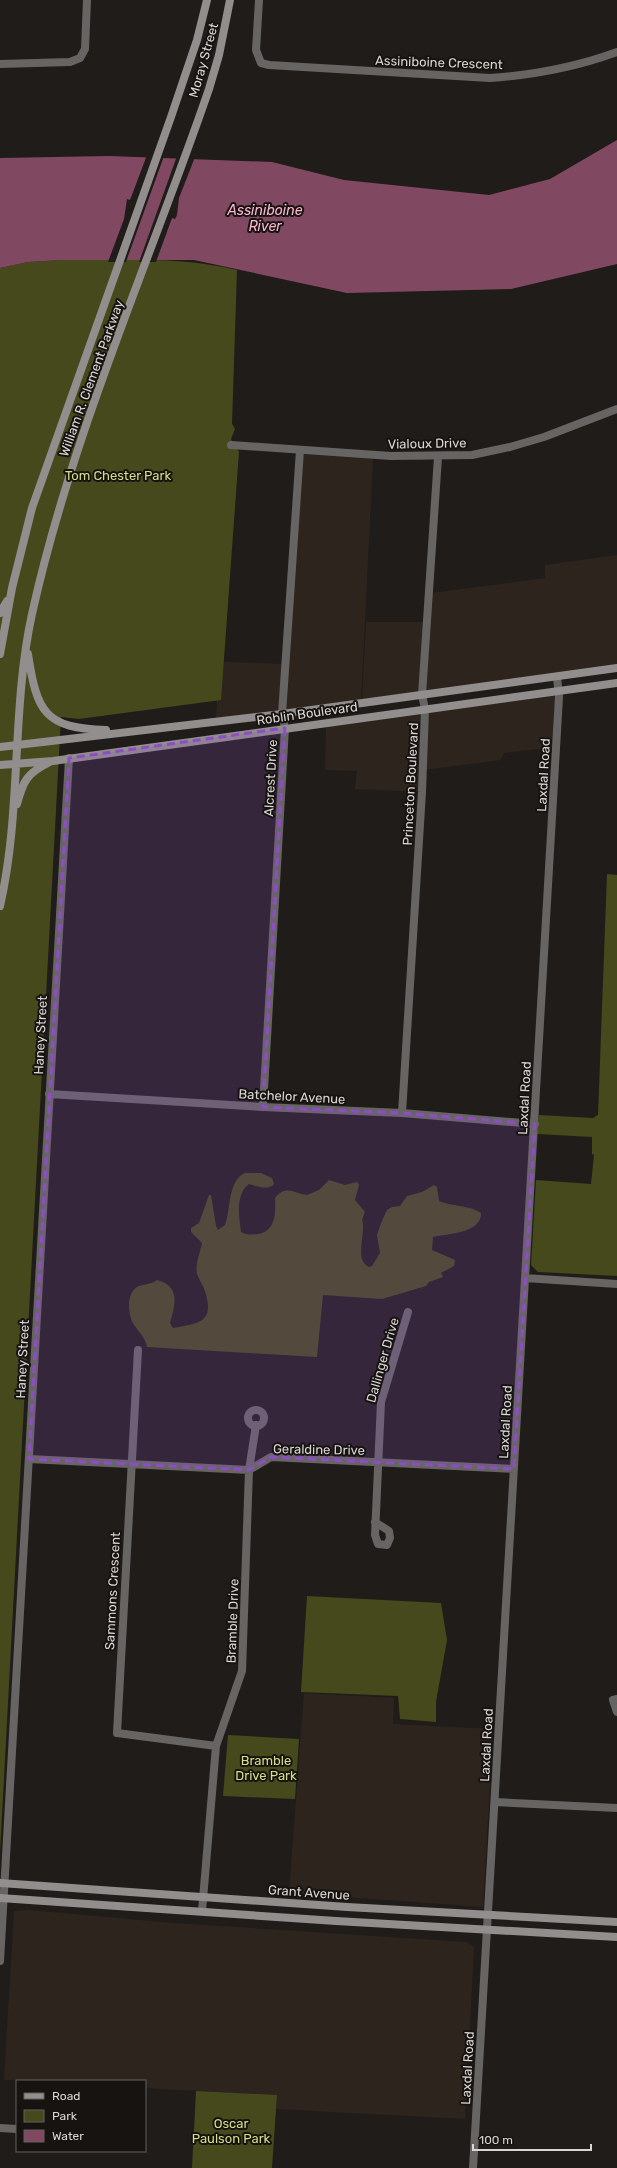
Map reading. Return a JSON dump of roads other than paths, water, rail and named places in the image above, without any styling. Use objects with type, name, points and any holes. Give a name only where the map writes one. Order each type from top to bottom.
[{"type":"main road","name":"Moray Street","points":[[171,117],[197,40],[206,0]]},
{"type":"main road","name":"Moray Street","points":[[196,125],[219,55],[230,0]]},
{"type":"main road","name":"William R. Clement Parkway","points":[[0,654],[10,595],[24,536],[41,479],[171,117]]},
{"type":"main road","name":"William R. Clement Parkway","points":[[0,906],[13,821],[17,746],[27,643],[44,562],[64,488],[196,125]]},
{"type":"main road","points":[[0,613],[10,595]]},
{"type":"main road","points":[[27,643],[35,693],[48,715],[58,722],[76,728],[127,731]]},
{"type":"main road","name":"Roblin Boulevard","points":[[0,747],[282,714],[617,668]]},
{"type":"main road","name":"Roblin Boulevard","points":[[0,765],[53,761],[285,728],[617,684]]},
{"type":"main road","points":[[13,821],[23,784],[31,773],[53,761]]},
{"type":"main road","name":"Grant Avenue","points":[[2,1883],[489,1916],[617,1922]]},
{"type":"main road","name":"Grant Avenue","points":[[2,1898],[202,1912],[617,1937]]},
{"type":"street","points":[[0,64],[70,62],[80,58],[85,49],[87,0]]},
{"type":"street","name":"Assiniboine Crescent","points":[[259,0],[256,50],[261,63],[269,65],[490,78],[515,76],[573,67],[617,52]]},
{"type":"street","name":"Vialoux Drive","points":[[231,445],[391,456],[438,457],[472,454],[510,447],[544,437],[617,409]]},
{"type":"street","name":"Alcrest Drive","points":[[263,1107],[285,728],[282,714],[300,450]]},
{"type":"street","name":"Princeton Boulevard","points":[[402,1113],[422,799],[425,709],[422,695],[438,457]]},
{"type":"street","name":"Laxdal Road","points":[[473,2168],[489,1916],[559,691],[557,677]]},
{"type":"street","name":"Haney Street","points":[[0,1961],[2,1883],[29,1459],[69,758]]},
{"type":"street","name":"Batchelor Avenue","points":[[49,1094],[263,1107],[402,1113],[534,1124]]},
{"type":"street","points":[[525,1278],[617,1284]]},
{"type":"street","name":"Dallinger Drive","points":[[375,1522],[381,1402],[408,1312]]},
{"type":"street","name":"Sammons Crescent","points":[[138,1350],[117,1733],[216,1746]]},
{"type":"street","name":"Bramble Drive","points":[[202,1912],[216,1746],[242,1671],[249,1470],[256,1425]]},
{"type":"street","name":"Geraldine Drive","points":[[249,1470],[271,1457],[514,1469]]},
{"type":"street","points":[[29,1459],[249,1470]]},
{"type":"street","points":[[617,1699],[613,1700],[617,1712]]},
{"type":"street","points":[[495,1802],[617,1808]]},
{"type":"street","points":[[0,2128],[16,2128]]},
{"type":"water","name":"Assiniboine River","points":[[617,140],[617,264],[511,289],[347,293],[194,260],[61,260],[28,262],[0,268],[0,158],[109,156],[272,162],[344,180],[489,195],[550,179]]},
{"type":"park label","name":"Tom Chester Park","points":[[118,475]]},
{"type":"park label","name":"Bramble Drive Park","points":[[266,1768]]},
{"type":"park label","name":"Oscar Paulson Park","points":[[231,2130]]}]
